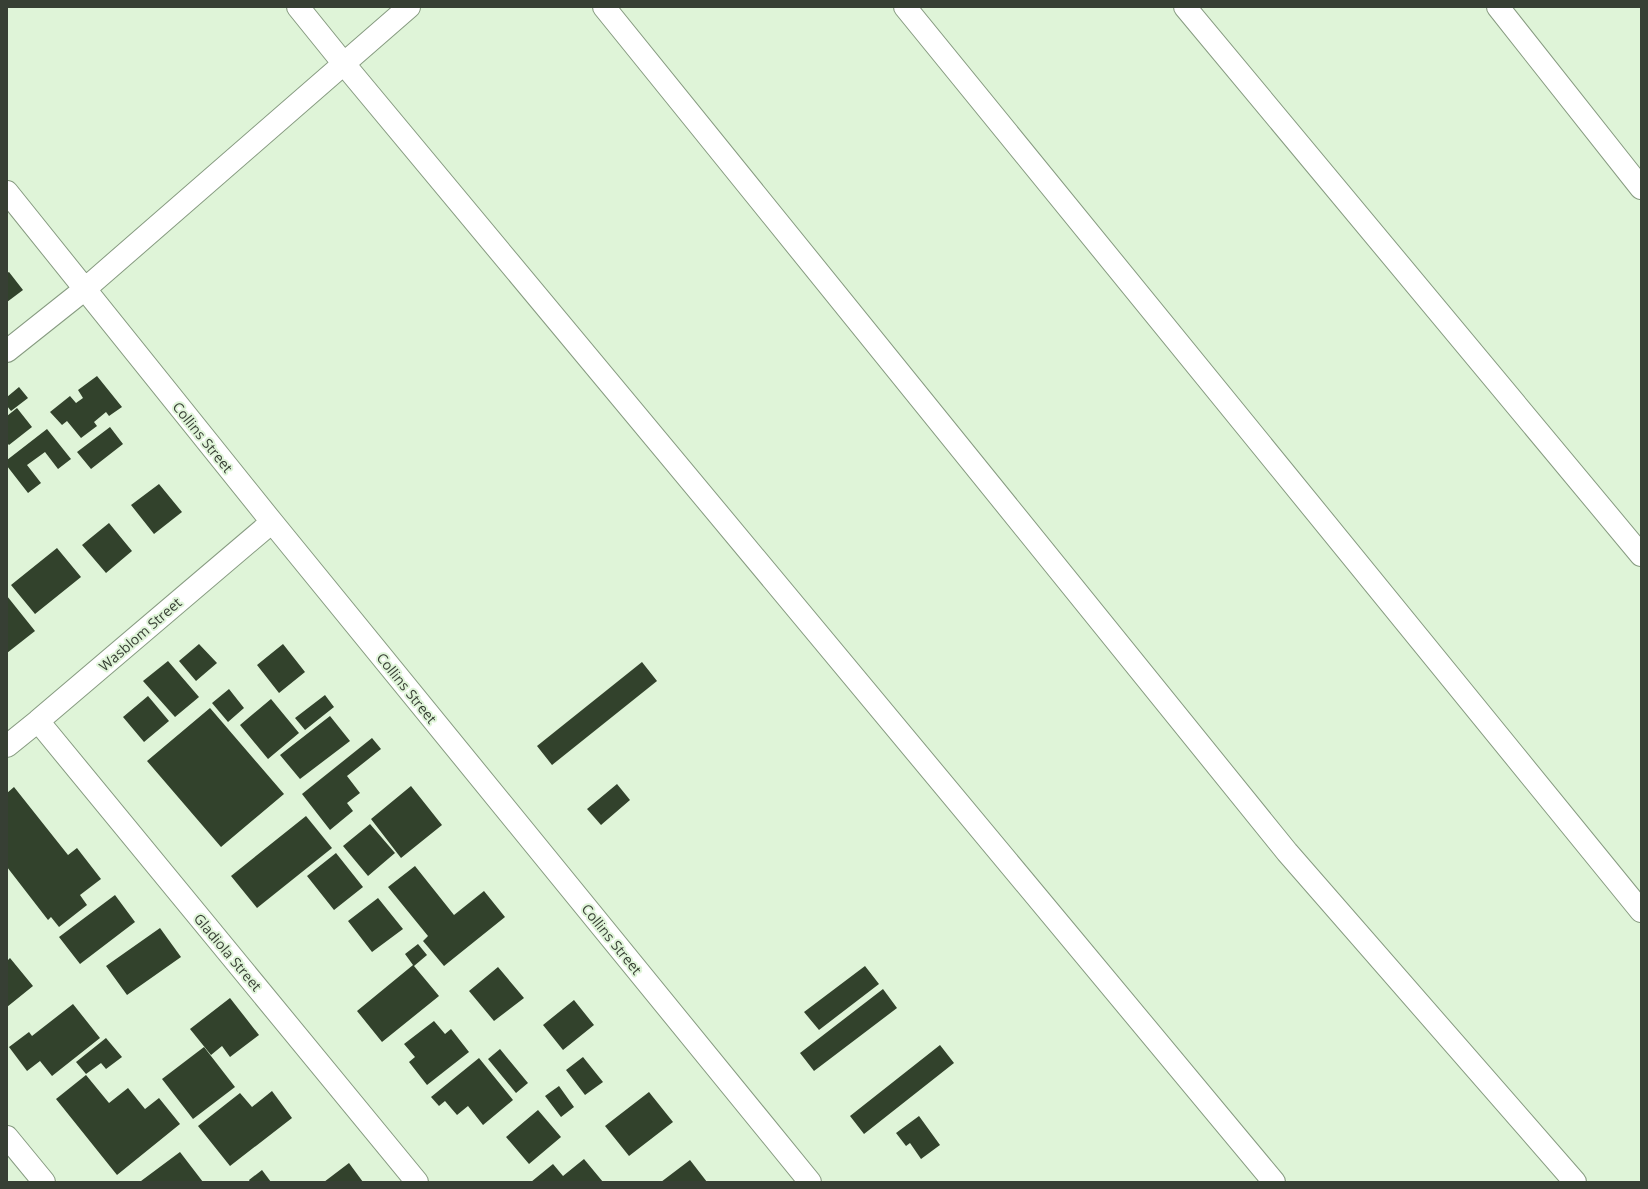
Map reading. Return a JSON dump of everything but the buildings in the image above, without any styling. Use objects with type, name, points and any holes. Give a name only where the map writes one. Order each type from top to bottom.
[{"type":"street","points":[[298,7],[1274,1182]]},
{"type":"street","points":[[7,351],[85,289],[409,7]]},
{"type":"street","points":[[604,7],[1287,852],[1575,1182]]},
{"type":"street","points":[[905,7],[1641,911]]},
{"type":"street","points":[[1185,7],[1641,555]]},
{"type":"street","points":[[1498,7],[1641,188]]},
{"type":"street","name":"Collins Street","points":[[7,192],[804,1180]]},
{"type":"street","name":"Wasblom Street","points":[[7,746],[272,522]]},
{"type":"street","name":"Gladiola Street","points":[[38,721],[418,1182]]},
{"type":"street","points":[[7,1137],[44,1182]]}]
